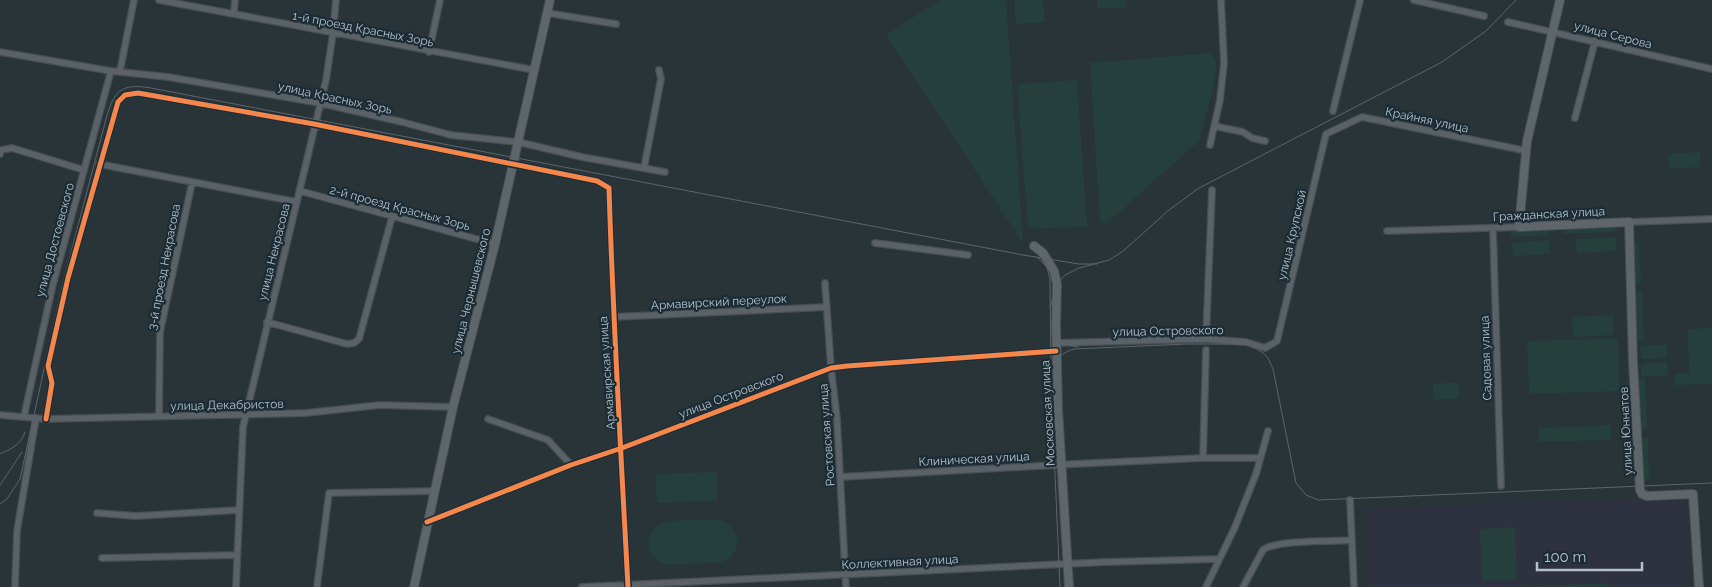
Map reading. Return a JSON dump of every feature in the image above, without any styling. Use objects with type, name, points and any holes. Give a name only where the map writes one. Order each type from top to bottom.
[{"type":"street","points":[[120,71],[134,0]]},
{"type":"street","name":"1-й проезд Красных Зорь","points":[[160,0],[428,52],[534,70]]},
{"type":"street","points":[[234,0],[234,13]]},
{"type":"street","name":"улица Некрасова","points":[[236,587],[243,427],[326,80],[336,0]]},
{"type":"street","points":[[428,52],[440,0]]},
{"type":"street","name":"улица Чернышевского","points":[[414,587],[427,522],[514,164],[550,0]]},
{"type":"street","points":[[1210,145],[1224,63],[1221,0]]},
{"type":"street","points":[[1333,111],[1360,0]]},
{"type":"street","points":[[1414,0],[1484,16]]},
{"type":"street","points":[[1519,227],[1530,129],[1560,0]]},
{"type":"street","points":[[547,13],[616,24]]},
{"type":"street","name":"улица Серова","points":[[1508,22],[1712,69]]},
{"type":"street","points":[[1575,118],[1595,42]]},
{"type":"street","name":"улица Красных Зорь","points":[[0,52],[168,77],[320,103],[451,135],[518,142],[582,157],[665,172]]},
{"type":"street","name":"улица Достоевского","points":[[24,416],[53,284],[111,70]]},
{"type":"street","points":[[644,168],[661,79],[659,70]]},
{"type":"street","points":[[46,419],[52,383],[48,366],[68,278],[118,102],[126,94],[138,94],[314,124],[514,164]]},
{"type":"street","name":"Крайняя улица","points":[[1326,134],[1362,117],[1527,151]]},
{"type":"street","points":[[1214,126],[1243,132],[1252,138],[1266,141]]},
{"type":"street","name":"улица Крупской","points":[[1277,341],[1326,134]]},
{"type":"street","points":[[0,154],[1,150],[12,148],[84,170]]},
{"type":"street","points":[[99,164],[296,202]]},
{"type":"street","name":"Армавирская улица","points":[[514,164],[597,181],[609,188],[613,317],[622,448],[628,586]]},
{"type":"street","name":"3-й проезд Некрасова","points":[[159,416],[160,332],[192,183]]},
{"type":"street","points":[[1206,339],[1212,190]]},
{"type":"street","name":"2-й проезд Красных Зорь","points":[[300,191],[495,244]]},
{"type":"street","points":[[267,322],[347,344],[354,343],[359,339],[392,217]]},
{"type":"street","name":"Гражданская улица","points":[[1386,230],[1493,228],[1712,219]]},
{"type":"street","name":"улица Юннатов","points":[[1630,222],[1633,362],[1640,490],[1642,494],[1647,496],[1693,494],[1699,587]]},
{"type":"street","name":"Садовая улица","points":[[1493,228],[1502,486]]},
{"type":"street","points":[[875,243],[968,255]]},
{"type":"street","name":"Московская улица","points":[[1034,246],[1043,254],[1054,271],[1056,278],[1056,347],[1068,587]]},
{"type":"street","name":"Ростовская улица","points":[[825,283],[834,390],[846,587]]},
{"type":"street","name":"Армавирский переулок","points":[[613,317],[827,307]]},
{"type":"street","name":"улица Островского","points":[[427,522],[831,368],[1056,347],[1206,339],[1246,342],[1265,348],[1277,341]]},
{"type":"street","points":[[1203,458],[1206,350]]},
{"type":"street","name":"улица Декабристов","points":[[0,414],[46,419],[306,413],[380,405],[454,407]]},
{"type":"street","points":[[15,587],[17,531],[36,418]]},
{"type":"street","points":[[488,419],[548,440],[571,466]]},
{"type":"street","points":[[1206,587],[1235,526],[1256,474],[1268,431]]},
{"type":"street","name":"Клиническая улица","points":[[840,477],[1062,464],[1203,458],[1260,458]]},
{"type":"street","points":[[317,587],[329,493],[435,491]]},
{"type":"street","points":[[1350,500],[1354,587]]},
{"type":"street","points":[[97,513],[136,516],[239,510]]},
{"type":"street","points":[[1244,587],[1263,550],[1268,546],[1352,540]]},
{"type":"street","points":[[102,558],[236,555]]},
{"type":"street","name":"Коллективная улица","points":[[582,587],[1067,564],[1219,559]]},
{"type":"shaded area","points":[[1682,496],[1687,587],[1367,587],[1365,509]]},
{"type":"green space","points":[[940,0],[1006,0],[1023,243],[886,35]]},
{"type":"green space","points":[[1014,0],[1043,0],[1045,22],[1016,24]]},
{"type":"green space","points":[[1097,0],[1125,0],[1126,7],[1098,9]]},
{"type":"green space","points":[[1211,53],[1216,63],[1215,81],[1199,141],[1107,223],[1100,222],[1090,63]]},
{"type":"green space","points":[[1077,80],[1087,227],[1028,227],[1017,84]]},
{"type":"green space","points":[[1700,152],[1701,167],[1669,169],[1668,154]]},
{"type":"green space","points":[[1616,226],[1617,232],[1563,234],[1563,228]]},
{"type":"green space","points":[[1549,229],[1549,235],[1511,237],[1511,231]]},
{"type":"green space","points":[[1616,237],[1617,251],[1577,253],[1576,239]]},
{"type":"green space","points":[[1549,240],[1549,254],[1513,256],[1512,243]]},
{"type":"green space","points":[[1639,242],[1641,283],[1634,283],[1633,243]]},
{"type":"green space","points":[[1636,291],[1642,291],[1644,341],[1638,341]]},
{"type":"green space","points":[[1613,315],[1613,335],[1573,337],[1572,317]]},
{"type":"green space","points":[[1712,328],[1712,384],[1674,385],[1674,374],[1689,373],[1688,329]]},
{"type":"green space","points":[[1618,338],[1619,391],[1529,394],[1527,341]]},
{"type":"green space","points":[[1666,345],[1667,358],[1641,359],[1640,346]]},
{"type":"green space","points":[[1667,362],[1668,375],[1641,377],[1641,364]]},
{"type":"green space","points":[[1645,378],[1647,429],[1640,429],[1638,379]]},
{"type":"green space","points":[[1458,382],[1459,398],[1434,400],[1433,384]]},
{"type":"green space","points":[[1610,425],[1611,440],[1538,442],[1538,428]]},
{"type":"green space","points":[[1641,438],[1648,438],[1649,479],[1643,480]]},
{"type":"green space","points":[[715,472],[717,474],[718,499],[716,501],[657,503],[655,477],[657,474]]},
{"type":"green space","points":[[719,520],[726,522],[731,527],[737,538],[736,550],[726,560],[710,563],[666,564],[656,560],[652,555],[649,545],[650,534],[658,525],[679,521]]},
{"type":"green space","points":[[1515,527],[1517,579],[1482,581],[1480,529]]},
{"type":"green space","points":[[1610,583],[1610,587],[1515,587]]},
{"type":"tram line","points":[[1050,308],[1057,284],[1065,275],[1079,268],[1109,260],[1122,252],[1169,210],[1199,188],[1442,62],[1486,31],[1516,0]]},
{"type":"tram line","points":[[0,504],[7,499],[20,479],[62,287],[106,119],[112,102],[120,91],[125,88],[151,88],[1023,255],[1079,264],[1097,264]]},
{"type":"tram line","points":[[1037,257],[1047,267],[1050,279],[1051,384],[1060,587]]},
{"type":"tram line","points":[[1052,325],[1056,334],[1062,340],[1069,345],[1078,347]]},
{"type":"tram line","points":[[1047,384],[1052,367],[1058,358],[1074,349],[1186,344],[1244,344],[1252,346],[1268,358],[1273,369],[1296,483],[1306,495],[1318,500],[1712,483]]},
{"type":"tram line","points":[[0,454],[18,443],[25,432]]},
{"type":"tram line","points":[[0,485],[22,452]]},
{"type":"cycle path","points":[[46,419],[52,383],[48,366],[68,278],[118,102],[125,95],[138,93],[314,124],[597,181],[609,188],[628,587]]},
{"type":"cycle path","points":[[427,522],[571,465],[622,448],[831,368],[1056,351]]}]
